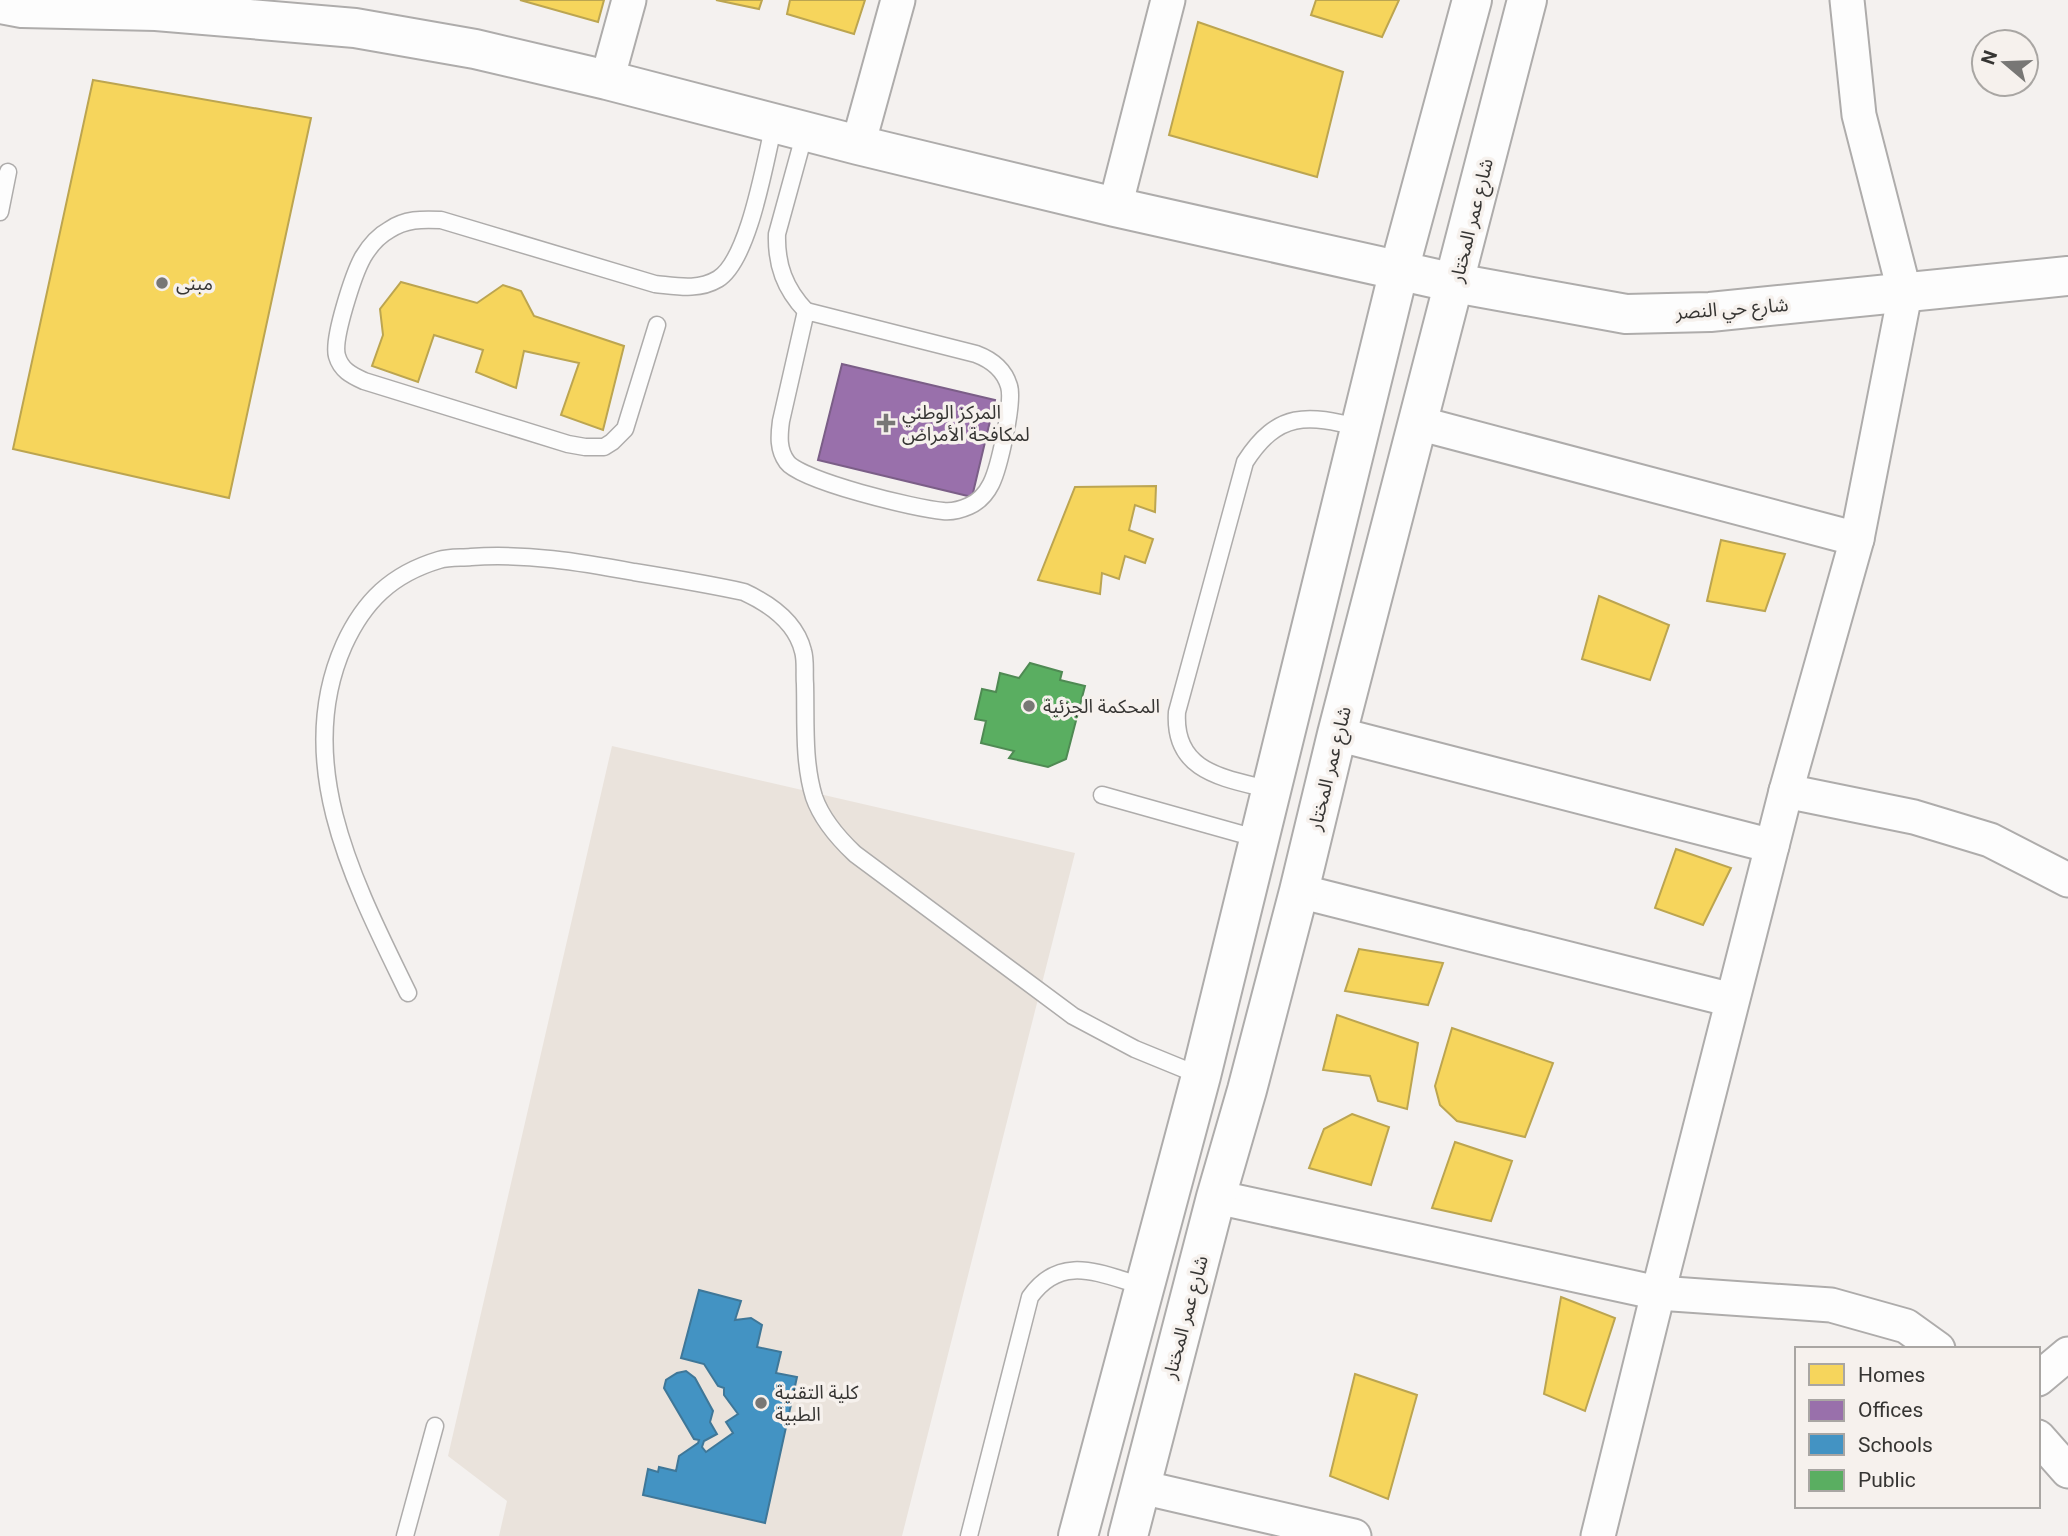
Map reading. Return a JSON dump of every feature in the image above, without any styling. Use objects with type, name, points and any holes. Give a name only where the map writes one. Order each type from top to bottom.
[{"type":"street","points":[[607,80],[628,0]]},
{"type":"street","points":[[858,145],[898,0]]},
{"type":"street","points":[[1115,207],[1168,0]]},
{"type":"street","points":[[1078,1536],[1201,1076],[1399,270],[1472,0]]},
{"type":"street","name":"شارع عمر المختار","points":[[1128,1536],[1299,891],[1337,734],[1527,0]]},
{"type":"street","points":[[1598,1536],[1786,791],[1857,539],[1905,294],[1859,115],[1847,0]]},
{"type":"street","name":"شارع حي النصر","points":[[7,9],[252,9],[474,49],[1115,207],[1455,283],[1626,314],[1710,312],[2068,276]]},
{"type":"street","points":[[1418,423],[1857,539]]},
{"type":"street","points":[[1337,734],[1772,846]]},
{"type":"street","points":[[1786,791],[1914,817],[1990,840],[2068,880]]},
{"type":"street","points":[[1299,891],[1732,1000]]},
{"type":"street","points":[[1201,1076],[1247,1090]]},
{"type":"street","points":[[1216,1197],[1658,1293],[1831,1305],[1906,1326],[1935,1347]]},
{"type":"street","points":[[2040,1377],[2068,1354]]},
{"type":"street","points":[[2040,1439],[2068,1471]]},
{"type":"street","points":[[1141,1487],[1354,1536]]},
{"type":"lane","points":[[790,128],[776,248],[778,263],[788,289],[806,312],[985,357],[1000,368],[1009,383],[1011,402],[991,484],[976,502],[954,511],[929,509],[821,482],[794,469],[786,461],[779,438],[781,421],[806,312]]},
{"type":"lane","points":[[657,325],[629,420],[619,436],[604,447],[568,444],[363,381],[340,365],[336,347],[356,273],[363,258],[373,242],[387,230],[404,222],[441,220],[655,284],[686,287],[716,280],[729,271],[742,245],[790,128]]},
{"type":"lane","points":[[0,212],[8,172]]},
{"type":"lane","points":[[1271,790],[1222,777],[1199,767],[1183,748],[1177,712],[1245,462],[1257,443],[1274,429],[1294,420],[1316,418],[1361,428]]},
{"type":"lane","points":[[408,993],[365,906],[336,827],[327,780],[324,742],[326,709],[333,671],[351,629],[369,601],[399,576],[441,559],[502,554],[723,587],[764,601],[781,615],[804,652],[809,778],[815,800],[839,838],[855,854],[1073,1016],[1135,1049],[1201,1076]]},
{"type":"lane","points":[[1102,795],[1259,839]]},
{"type":"lane","points":[[969,1536],[1030,1297],[1038,1285],[1064,1270],[1078,1269],[1143,1286]]},
{"type":"lane","points":[[405,1536],[435,1426]]},
{"type":"shaded area","points":[[612,746],[1075,853],[902,1536],[499,1536],[507,1501],[448,1456]]},
{"type":"building: Homes","points":[[520,0],[604,0],[598,22]]},
{"type":"building: Homes","points":[[716,0],[762,0],[759,9]]},
{"type":"building: Homes","points":[[790,0],[865,0],[854,34],[787,14]]},
{"type":"building: Homes","points":[[1316,0],[1399,0],[1382,37],[1311,15]]},
{"type":"building: Homes","points":[[1198,22],[1343,72],[1317,177],[1169,135]]},
{"type":"building: Homes","name":"مبنى","points":[[93,80],[311,118],[229,498],[13,449]]},
{"type":"building: Homes","points":[[401,282],[477,303],[503,285],[521,291],[534,316],[624,346],[603,430],[561,415],[579,363],[524,351],[516,388],[476,372],[483,350],[434,335],[418,382],[372,366],[383,335],[380,309]]},
{"type":"building: Homes","points":[[1156,486],[1155,512],[1135,505],[1129,530],[1153,539],[1145,563],[1125,556],[1119,579],[1102,573],[1100,594],[1038,580],[1075,487]]},
{"type":"building: Homes","points":[[1721,540],[1785,554],[1765,611],[1707,601]]},
{"type":"building: Homes","points":[[1599,596],[1669,625],[1650,680],[1582,659]]},
{"type":"building: Homes","points":[[1676,849],[1731,868],[1703,925],[1655,908]]},
{"type":"building: Homes","points":[[1359,949],[1443,963],[1428,1005],[1345,991]]},
{"type":"building: Homes","points":[[1337,1015],[1418,1043],[1407,1109],[1378,1101],[1370,1076],[1323,1070]]},
{"type":"building: Homes","points":[[1452,1028],[1553,1063],[1525,1137],[1457,1121],[1440,1105],[1435,1086]]},
{"type":"building: Homes","points":[[1352,1114],[1389,1127],[1371,1185],[1309,1168],[1324,1129]]},
{"type":"building: Homes","points":[[1455,1142],[1512,1161],[1491,1221],[1432,1208]]},
{"type":"building: Homes","points":[[1561,1297],[1615,1318],[1585,1411],[1544,1394]]},
{"type":"building: Homes","points":[[1355,1374],[1417,1395],[1388,1499],[1330,1476]]},
{"type":"building: Offices","points":[[842,364],[995,400],[972,497],[818,460]]},
{"type":"building: Schools","name":"كلية التقنية الطبية","points":[[699,1290],[741,1301],[735,1320],[751,1318],[762,1325],[757,1347],[781,1352],[776,1373],[797,1377],[765,1523],[643,1495],[648,1469],[658,1472],[659,1467],[676,1471],[679,1456],[699,1440],[694,1439],[664,1388],[666,1380],[686,1371],[695,1378],[713,1411],[710,1422],[717,1434],[704,1441],[702,1447],[706,1452],[733,1433],[726,1422],[738,1414],[724,1395],[724,1388],[718,1386],[704,1364],[681,1358]]},
{"type":"building: Public","name":"المحكمة الجزئية","points":[[1030,663],[1062,672],[1060,680],[1085,686],[1066,759],[1048,767],[1009,758],[1014,751],[981,743],[986,721],[975,719],[982,689],[996,692],[1000,673],[1019,678]]},
{"type":"place","name":"مبنى","points":[[162,283]]},
{"type":"place","name":"المركز الوطني لمكافحة الأمراض","points":[[886,423]]},
{"type":"place","name":"المحكمة الجزئية","points":[[1029,706]]},
{"type":"place","name":"كلية التقنية الطبية","points":[[761,1403]]}]
